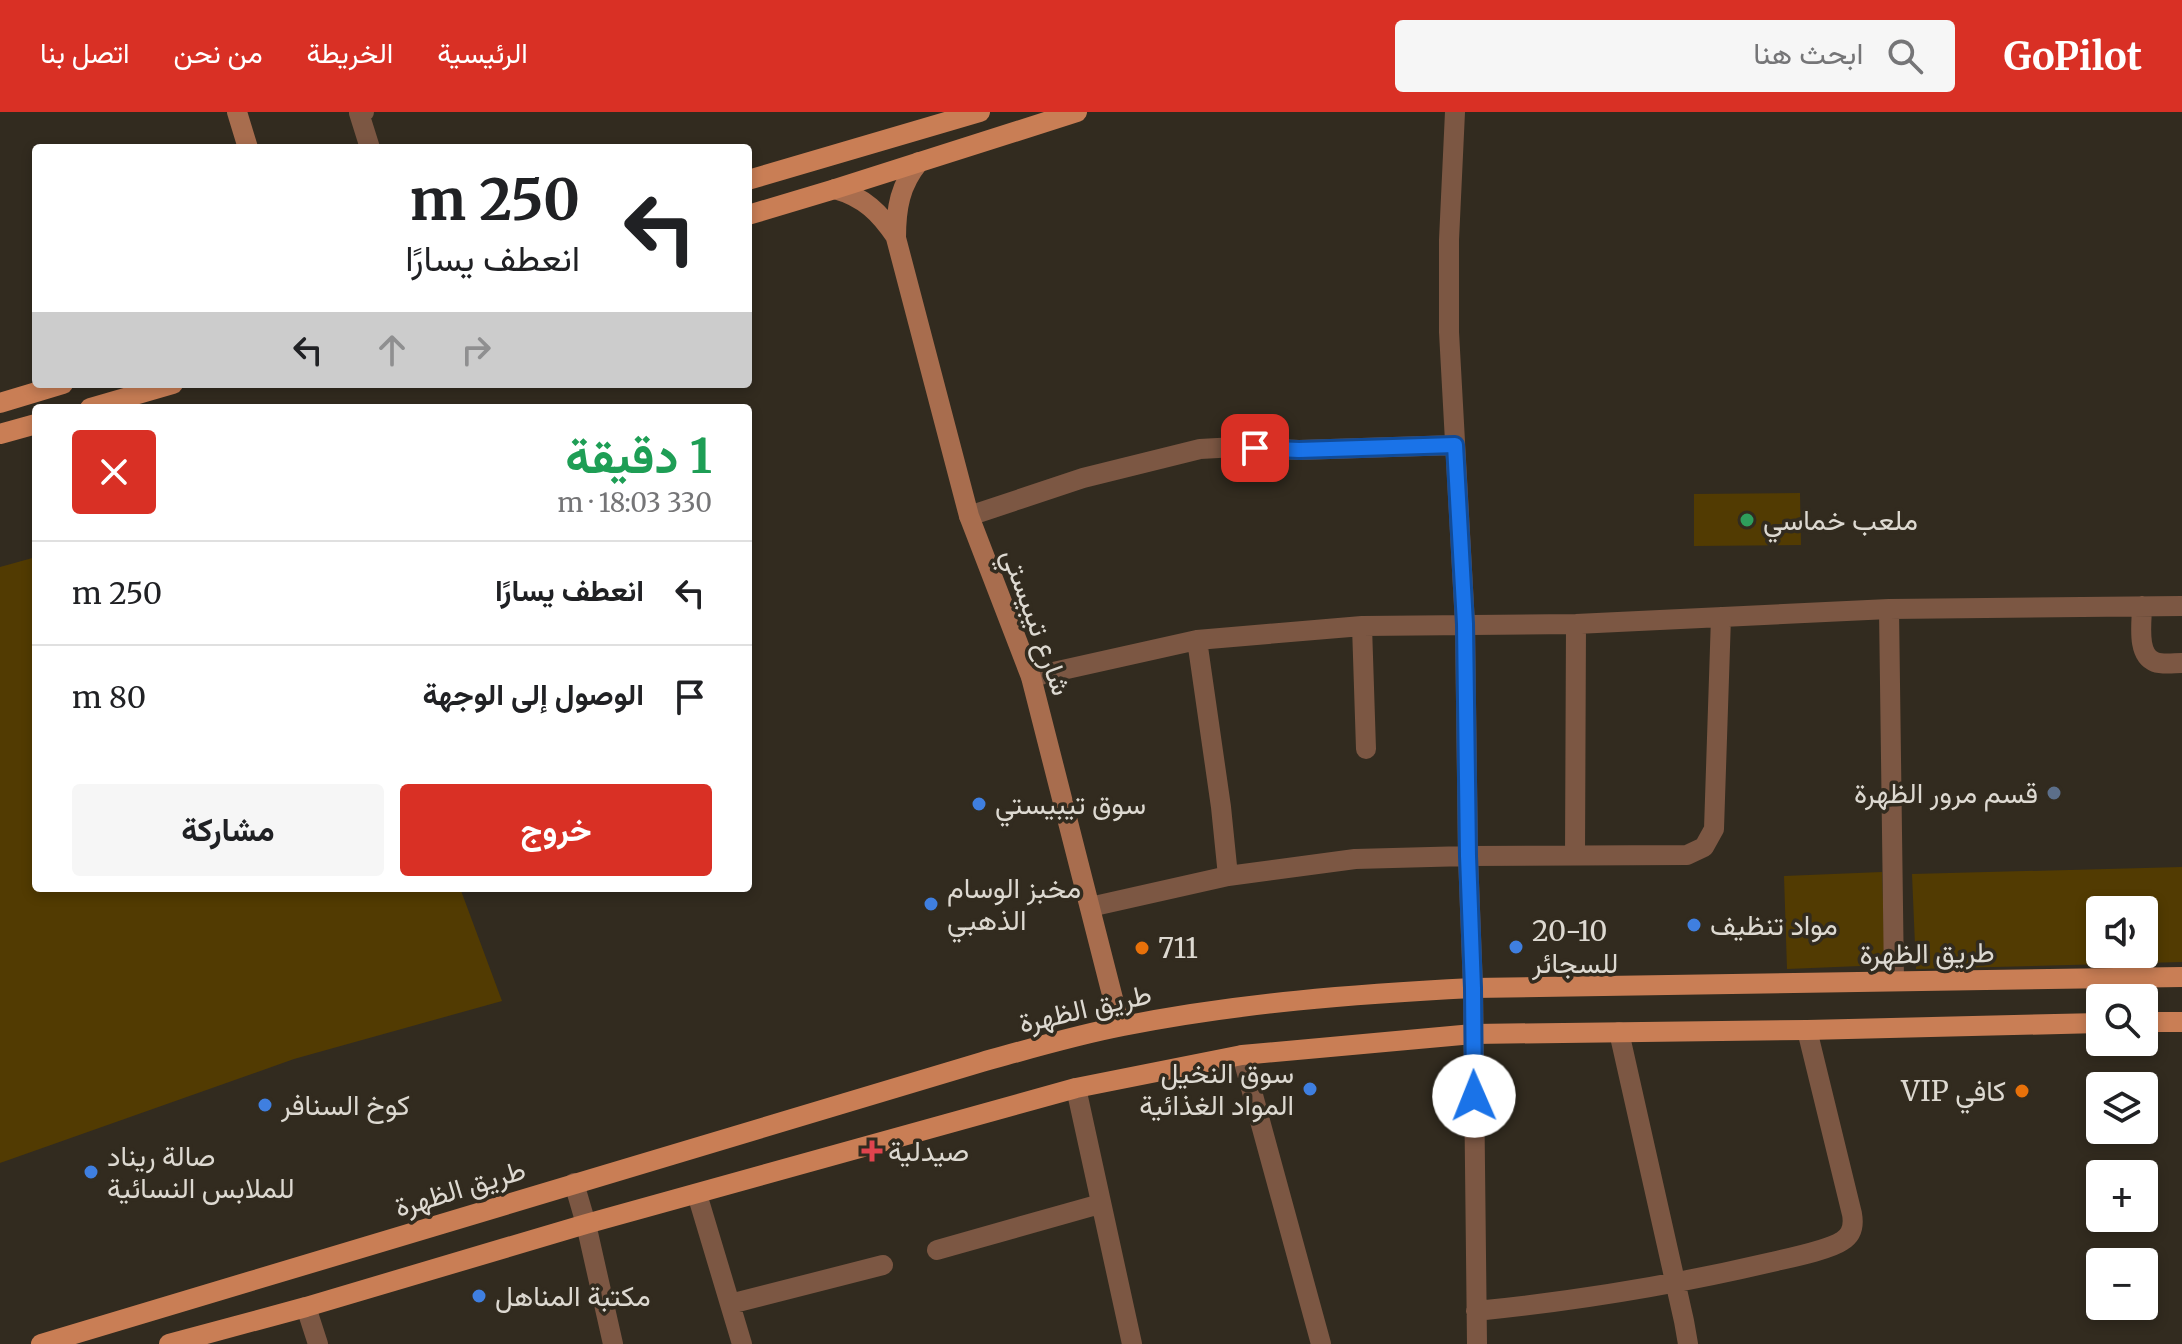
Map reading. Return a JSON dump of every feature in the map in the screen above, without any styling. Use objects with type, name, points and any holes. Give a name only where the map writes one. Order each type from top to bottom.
[{"type":"main road","points":[[237,112],[247,144]]},
{"type":"main road","points":[[752,179],[980,112]]},
{"type":"main road","points":[[752,214],[919,162],[1024,120],[1077,112]]},
{"type":"main road","points":[[896,238],[899,196],[910,172],[919,162]]},
{"type":"main road","points":[[835,189],[871,205],[896,238]]},
{"type":"main road","name":"شارع تيبيستي","points":[[896,238],[969,516],[1031,677],[1120,1026]]},
{"type":"main road","points":[[0,403],[50,388]]},
{"type":"main road","points":[[104,404],[159,388]]},
{"type":"main road","points":[[0,434],[32,425]]},
{"type":"main road","name":"طريق الظهرة","points":[[41,1344],[982,1062],[1120,1026],[1185,1014],[1389,992],[1473,988],[2182,977]]},
{"type":"main road","points":[[2158,1022],[2182,1022]]},
{"type":"main road","points":[[169,1344],[202,1339],[586,1224],[1076,1088],[1242,1055],[1473,1034],[2086,1023]]},
{"type":"street","points":[[361,112],[369,144]]},
{"type":"street","points":[[1455,112],[1449,240],[1449,332],[1465,624],[1477,1344]]},
{"type":"street","points":[[969,516],[1083,478],[1200,449],[1299,450],[1455,445]]},
{"type":"street","points":[[2142,606],[2146,655],[2157,663],[2182,663]]},
{"type":"street","points":[[1031,677],[1197,640],[1362,626],[1576,624],[1889,609],[2182,606]]},
{"type":"street","points":[[1889,609],[1894,981]]},
{"type":"street","points":[[1090,907],[1228,876],[1355,859],[1687,855],[1704,847],[1714,829],[1721,617]]},
{"type":"street","points":[[1575,855],[1576,624]]},
{"type":"street","points":[[1362,626],[1366,749]]},
{"type":"street","points":[[1197,640],[1228,876]]},
{"type":"street","points":[[1476,1311],[1610,1295],[1676,1283],[1783,1259],[1835,1245],[1847,1237],[1852,1214],[1807,1030]]},
{"type":"street","points":[[1619,1032],[1688,1344]]},
{"type":"street","points":[[1242,1055],[1321,1344]]},
{"type":"street","points":[[1076,1088],[1129,1343]]},
{"type":"street","points":[[574,1183],[613,1344]]},
{"type":"street","points":[[697,1194],[742,1344]]},
{"type":"street","points":[[937,1250],[1100,1204]]},
{"type":"street","points":[[730,1304],[883,1265]]},
{"type":"street","points":[[306,1307],[318,1344]]},
{"type":"shaded area","name":"ملعب خماسي","points":[[1800,493],[1801,545],[1694,546],[1694,494]]},
{"type":"shaded area","points":[[32,558],[32,892],[461,892],[502,1001],[294,1059],[0,1163],[0,567]]},
{"type":"shaded area","points":[[2182,867],[2182,962],[2158,963],[2158,896],[2086,896],[2086,965],[1916,969],[1912,874]]},
{"type":"shaded area","points":[[1882,872],[1885,965],[1787,969],[1784,876]]},
{"type":"place","name":"ملعب خماسي","points":[[1747,520]]},
{"type":"place","name":"قسم مرور الظهرة","points":[[2054,793]]},
{"type":"place","name":"سوق تيبيستي","points":[[979,804]]},
{"type":"place","name":"مخبز الوسام الذهبي","points":[[931,904]]},
{"type":"place","name":"مواد تنظيف","points":[[1694,925]]},
{"type":"place","name":"20-10 للسجائر","points":[[1516,947]]},
{"type":"place","name":"711","points":[[1142,948]]},
{"type":"place","name":"سوق النخيل المواد الغذائية","points":[[1310,1089]]},
{"type":"place","name":"VIP كافي","points":[[2022,1091]]},
{"type":"place","name":"كوخ السنافر","points":[[265,1105]]},
{"type":"place","name":"صيدلية","points":[[872,1151]]},
{"type":"place","name":"صالة ريناد للملابس النسائية","points":[[91,1172]]},
{"type":"place","name":"مكتبة المناهل","points":[[479,1296]]},
{"type":"route","points":[[1255,448],[1299,450],[1455,445],[1465,624],[1474,1096]]}]
